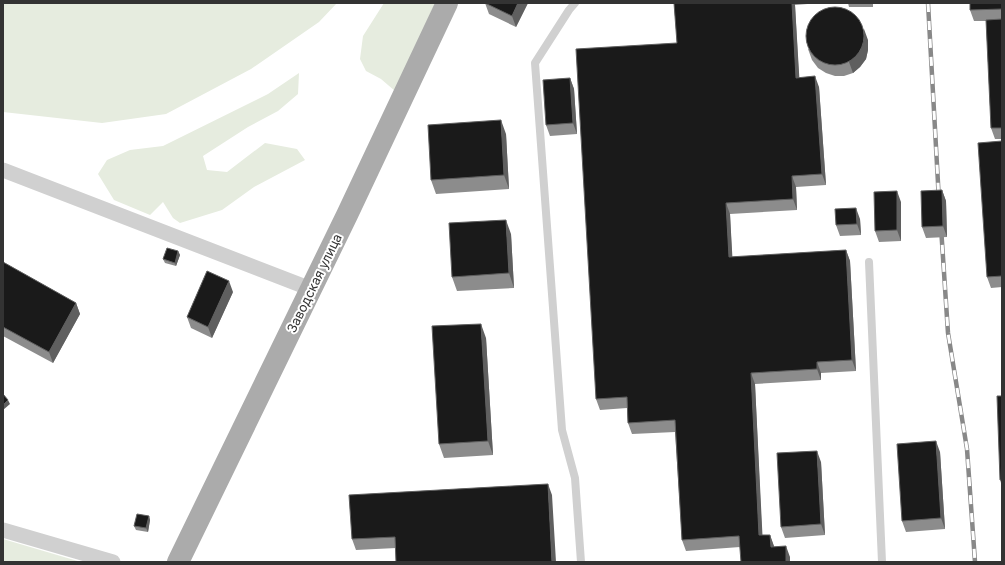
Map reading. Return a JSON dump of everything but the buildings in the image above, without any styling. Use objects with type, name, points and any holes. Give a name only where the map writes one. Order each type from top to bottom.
[{"type":"main road","name":"Заводская улица","points":[[178,562],[311,290],[447,3]]},
{"type":"street","points":[[3,170],[311,290]]},
{"type":"street","points":[[3,530],[114,562]]},
{"type":"lane","points":[[575,3],[535,63],[562,430],[575,478],[581,562]]},
{"type":"lane","points":[[869,262],[882,562]]},
{"type":"shaded area","points":[[3,3],[337,3],[319,22],[251,69],[166,114],[102,123],[3,112]]},
{"type":"shaded area","points":[[384,3],[435,3],[395,91],[381,79],[366,71],[360,59],[363,36]]},
{"type":"shaded area","points":[[299,73],[298,94],[278,111],[248,127],[203,156],[207,170],[227,172],[265,143],[297,149],[305,160],[254,187],[222,210],[180,223],[173,218],[163,202],[150,215],[114,200],[98,174],[107,160],[130,150],[163,146],[268,94]]},
{"type":"shaded area","points":[[3,539],[81,562],[3,562]]},
{"type":"railway","points":[[928,3],[939,201]]},
{"type":"railway","points":[[941,227],[948,333],[967,449],[975,562]]}]
